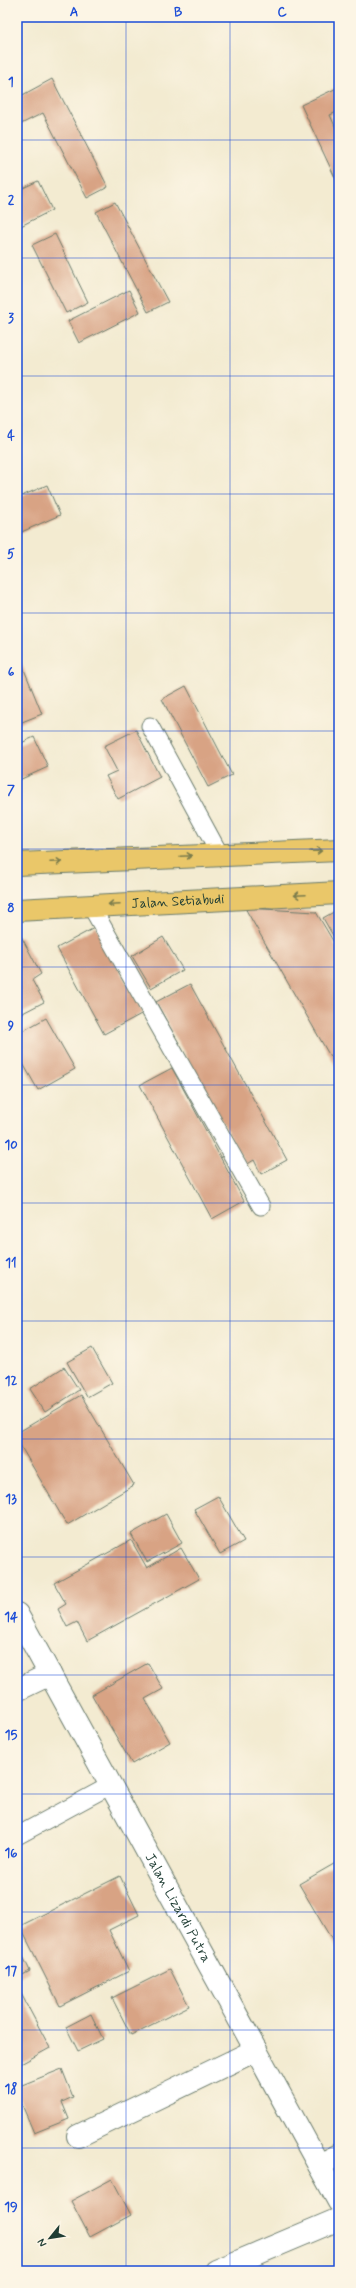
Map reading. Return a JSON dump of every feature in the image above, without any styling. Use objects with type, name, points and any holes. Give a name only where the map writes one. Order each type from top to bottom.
[{"type":"main road","points":[[17,864],[339,850]]},
{"type":"main road","name":"Jalan Setiabudi","points":[[17,910],[339,893]]},
{"type":"street","name":"Jalan Lizardi Putra","points":[[17,1614],[339,2202]]},
{"type":"street","points":[[17,1690],[50,1674]]},
{"type":"street","points":[[78,2136],[256,2050]]},
{"type":"street","points":[[319,2165],[339,2155]]},
{"type":"street","points":[[216,2271],[339,2219]]},
{"type":"lane","points":[[150,726],[220,855]]},
{"type":"lane","points":[[92,906],[261,1206]]},
{"type":"lane","points":[[17,1836],[111,1784]]},
{"type":"building","points":[[52,79],[108,187],[87,198],[43,113],[17,126],[17,98]]},
{"type":"building","points":[[339,87],[339,111],[330,115],[339,135],[339,186],[301,105]]},
{"type":"building","points":[[17,176],[23,188],[38,181],[52,210],[17,228]]},
{"type":"building","points":[[115,202],[168,302],[148,312],[96,212]]},
{"type":"building","points":[[55,234],[88,302],[66,313],[32,245]]},
{"type":"building","points":[[129,290],[140,312],[79,343],[68,321]]},
{"type":"building","points":[[47,485],[60,515],[17,534],[17,498]]},
{"type":"building","points":[[17,652],[42,714],[17,724]]},
{"type":"building","points":[[186,686],[232,775],[208,787],[162,699]]},
{"type":"building","points":[[136,730],[160,777],[118,799],[106,776],[117,771],[104,746]]},
{"type":"building","points":[[34,737],[48,767],[17,781],[17,745]]},
{"type":"building","points":[[245,908],[316,912],[339,951],[339,1072]]},
{"type":"building","points":[[339,909],[339,946],[323,918]]},
{"type":"building","points":[[96,927],[143,1013],[104,1034],[57,948]]},
{"type":"building","points":[[21,936],[41,974],[32,980],[44,1002],[17,1016],[17,938]]},
{"type":"building","points":[[163,937],[183,970],[151,988],[132,956]]},
{"type":"building","points":[[190,984],[287,1160],[261,1174],[254,1160],[246,1165],[156,1002]]},
{"type":"building","points":[[46,1018],[75,1069],[38,1090],[17,1053],[17,1034]]},
{"type":"building","points":[[172,1068],[244,1201],[212,1219],[140,1085]]},
{"type":"building","points":[[92,1348],[112,1383],[87,1397],[67,1362]]},
{"type":"building","points":[[64,1367],[79,1390],[45,1412],[30,1389]]},
{"type":"building","points":[[81,1395],[134,1485],[67,1525],[17,1440],[17,1433]]},
{"type":"building","points":[[218,1496],[244,1541],[220,1554],[194,1509]]},
{"type":"building","points":[[166,1514],[182,1543],[147,1562],[131,1534]]},
{"type":"building","points":[[131,1540],[147,1568],[181,1548],[199,1579],[87,1641],[77,1622],[67,1627],[58,1609],[66,1604],[54,1583]]},
{"type":"building","points":[[148,1663],[163,1689],[145,1699],[170,1742],[132,1764],[92,1695]]},
{"type":"building","points":[[339,1861],[339,1952],[299,1884]]},
{"type":"building","points":[[120,1876],[139,1915],[109,1930],[129,1971],[60,2006],[20,1926]]},
{"type":"building","points":[[17,1944],[30,1971],[17,1978]]},
{"type":"building","points":[[170,1969],[189,2006],[131,2035],[112,1998]]},
{"type":"building","points":[[17,1986],[50,2048],[17,2066]]},
{"type":"building","points":[[91,2014],[103,2039],[78,2051],[66,2027]]},
{"type":"building","points":[[62,2069],[73,2097],[62,2102],[69,2119],[34,2133],[17,2093],[17,2087]]},
{"type":"building","points":[[112,2179],[131,2215],[90,2237],[71,2201]]}]
